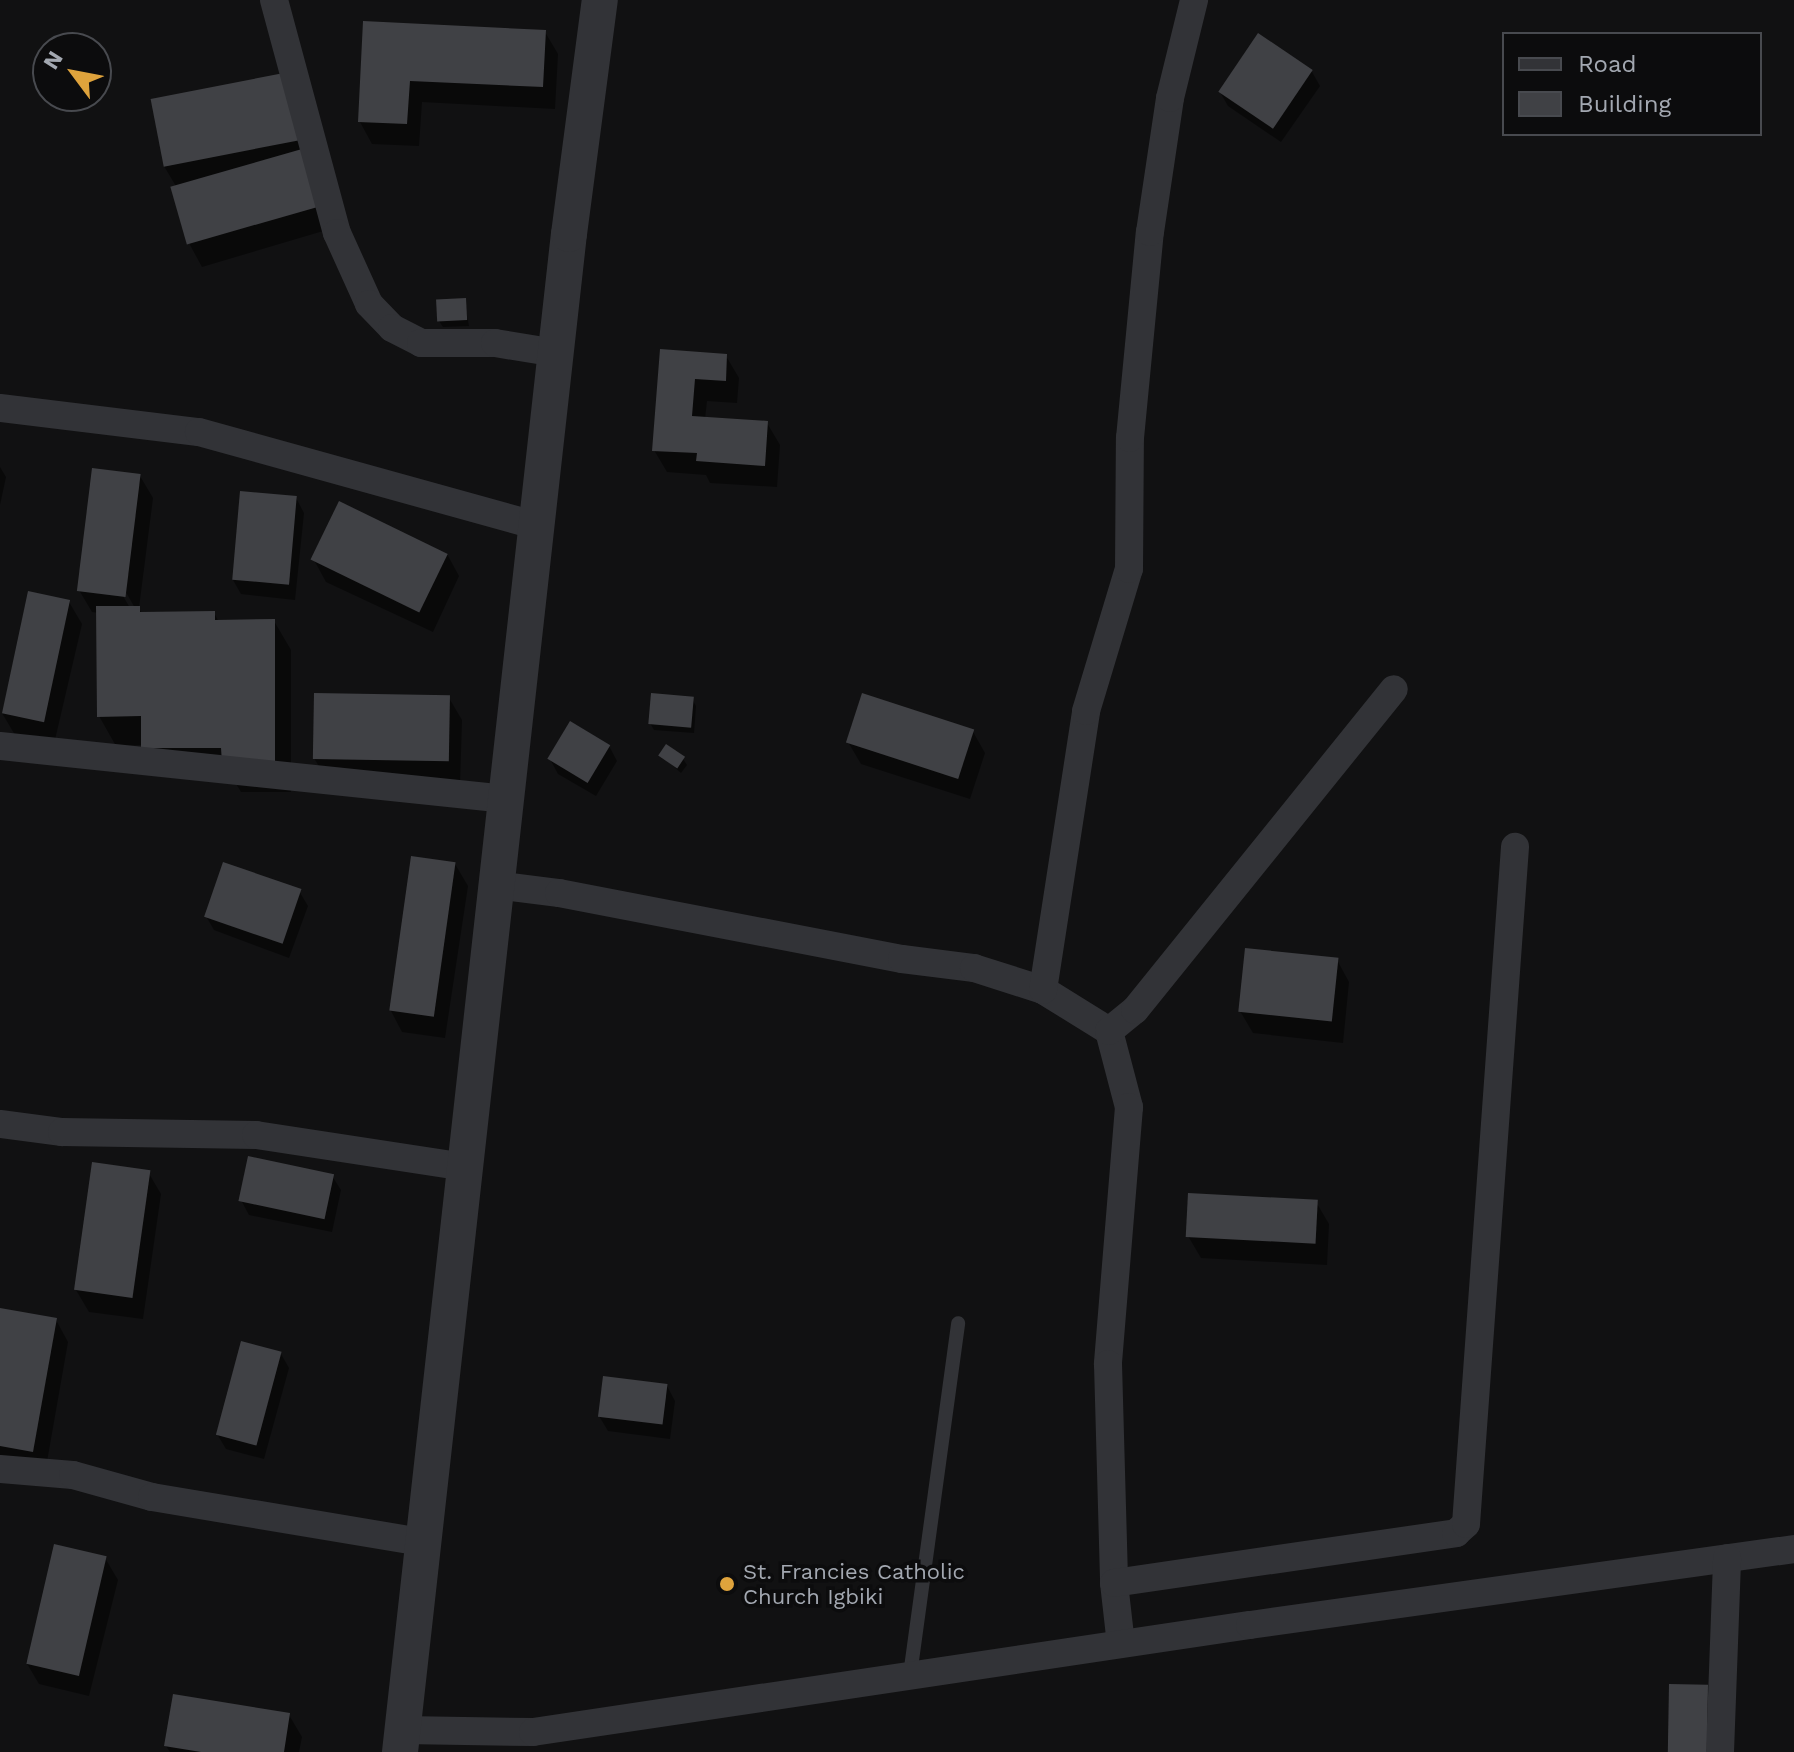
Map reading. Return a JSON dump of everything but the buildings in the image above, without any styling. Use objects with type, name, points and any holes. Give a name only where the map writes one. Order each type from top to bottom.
[{"type":"street","points":[[274,0],[337,233],[369,304],[392,328],[421,343],[495,343],[556,353]]},
{"type":"street","points":[[600,0],[556,353],[401,1741],[533,1732],[1121,1644],[1794,1549]]},
{"type":"street","points":[[1043,990],[1086,711],[1129,569],[1130,438],[1150,232],[1170,98],[1194,0]]},
{"type":"street","points":[[0,408],[199,432],[537,526]]},
{"type":"street","points":[[1109,1031],[1135,1010],[1394,689]]},
{"type":"street","points":[[0,746],[506,799]]},
{"type":"street","points":[[1114,1583],[1456,1533],[1466,1524],[1515,847]]},
{"type":"street","points":[[496,885],[559,893],[902,959],[974,968],[1043,990],[1109,1031],[1129,1107],[1108,1364],[1114,1583],[1121,1644]]},
{"type":"street","points":[[0,1124],[62,1132],[256,1135],[464,1167]]},
{"type":"street","points":[[0,1469],[73,1475],[152,1497],[421,1542]]},
{"type":"street","points":[[1720,1752],[1727,1558]]},
{"type":"lane","points":[[910,1675],[958,1323]]},
{"type":"place","name":"St. Francies Catholic Church Igbiki","points":[[727,1584]]}]
